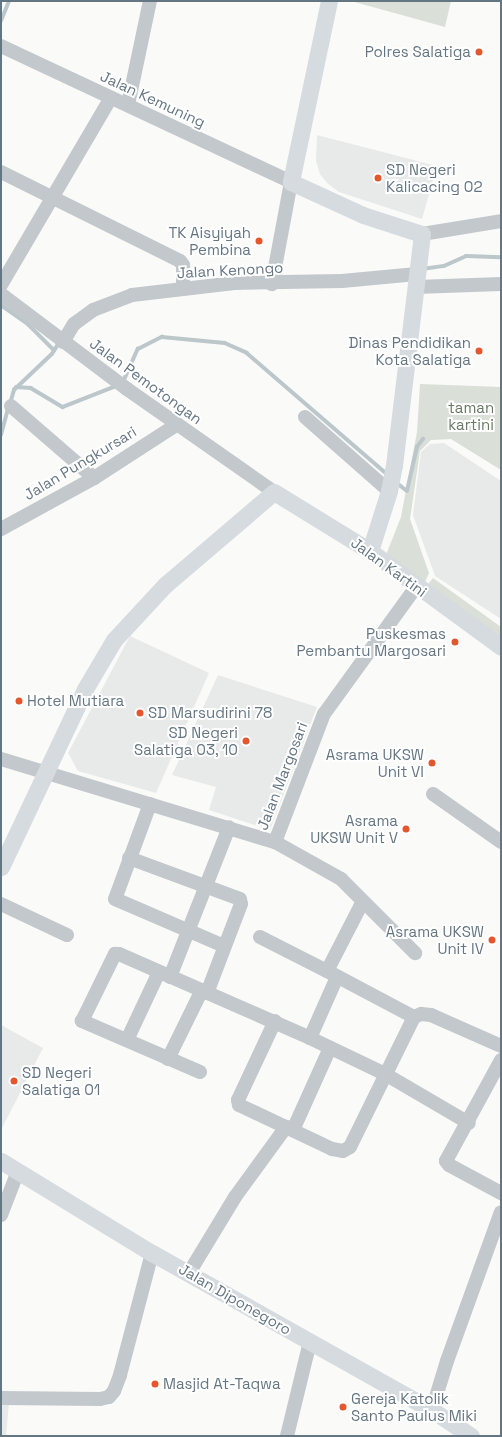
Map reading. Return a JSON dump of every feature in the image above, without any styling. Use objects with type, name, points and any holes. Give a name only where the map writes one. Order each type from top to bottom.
[{"type":"main road","points":[[329,1],[291,182],[363,215],[422,234],[390,491],[370,551]]},
{"type":"main road","points":[[1,867],[85,689],[114,640],[165,585],[274,492]]},
{"type":"main road","name":"Jalan Kartini","points":[[274,492],[370,551],[416,587],[501,647]]},
{"type":"main road","name":"Jalan Diponegoro","points":[[1,1161],[152,1252],[432,1410],[471,1436]]},
{"type":"street","points":[[128,105],[150,1]]},
{"type":"street","name":"Jalan Kemuning","points":[[1,46],[110,99],[128,105],[291,182]]},
{"type":"street","points":[[1,285],[110,99]]},
{"type":"street","points":[[1,172],[52,196],[180,261],[183,265],[183,287]]},
{"type":"street","points":[[272,281],[291,182]]},
{"type":"street","points":[[422,234],[501,221]]},
{"type":"street","name":"Jalan Kenongo","points":[[60,340],[74,324],[103,306],[132,295],[183,287],[272,281],[342,281],[417,275],[501,284]]},
{"type":"street","name":"Jalan Pemotongan","points":[[1,294],[60,340],[176,425],[274,492]]},
{"type":"street","points":[[11,406],[94,478]]},
{"type":"street","points":[[305,417],[390,491]]},
{"type":"street","name":"Jalan Pungkursari","points":[[1,529],[94,478],[176,425]]},
{"type":"street","name":"Jalan Margosari","points":[[1,759],[275,842],[324,714],[416,587]]},
{"type":"street","points":[[433,794],[501,842]]},
{"type":"street","points":[[150,804],[115,899],[224,946]]},
{"type":"street","points":[[127,1040],[189,932],[229,827]]},
{"type":"street","points":[[275,842],[341,880],[362,903],[415,953]]},
{"type":"street","points":[[129,858],[207,886],[241,901],[224,946],[204,992],[168,1059]]},
{"type":"street","points":[[310,1038],[332,974],[362,903]]},
{"type":"street","points":[[1,904],[68,935]]},
{"type":"street","points":[[260,937],[414,1017],[431,1015],[501,1046]]},
{"type":"street","points":[[200,1072],[83,1022],[82,1019],[115,954],[275,1021],[385,1074],[468,1124]]},
{"type":"street","points":[[275,1021],[238,1102],[240,1106],[332,1149],[347,1150],[414,1017]]},
{"type":"street","points":[[189,1273],[235,1197],[289,1129],[330,1048]]},
{"type":"street","points":[[501,1060],[468,1124],[454,1145],[447,1163],[501,1193]]},
{"type":"street","points":[[1,1215],[18,1171]]},
{"type":"street","points":[[432,1410],[447,1361],[500,1216]]},
{"type":"street","points":[[1,1398],[100,1399],[109,1397],[114,1391],[120,1375],[152,1252]]},
{"type":"street","points":[[287,1436],[310,1342]]},
{"type":"shaded area","name":"SD Negeri Kalicacing 02","points":[[317,135],[437,166],[422,219],[339,192],[327,183],[320,174],[316,161]]},
{"type":"shaded area","points":[[444,443],[501,481],[501,619],[435,576],[413,515],[421,452],[430,444]]},
{"type":"shaded area","name":"SD Marsudirini 78","points":[[130,636],[209,673],[156,793],[78,771],[68,753]]},
{"type":"shaded area","name":"SD Negeri Salatiga 03, 10","points":[[218,675],[317,707],[270,830],[209,810],[216,787],[172,775]]},
{"type":"shaded area","name":"SD Negeri Salatiga 01","points":[[1,1025],[43,1048],[1,1130]]},
{"type":"shaded area","points":[[1,1403],[9,1403],[6,1436],[1,1436]]},
{"type":"green space","points":[[351,1],[451,1],[445,27]]},
{"type":"green space","name":"taman kartini","points":[[420,384],[501,387],[501,470],[451,439],[431,440],[420,451],[410,519],[429,573],[422,589],[384,560],[401,517],[417,432]]},
{"type":"green space","points":[[433,578],[501,627],[501,642],[425,588]]},
{"type":"waterway","points":[[1,21],[9,1]]},
{"type":"waterway","points":[[422,269],[444,266],[466,256],[501,257]]},
{"type":"waterway","points":[[1,305],[28,324],[54,350]]},
{"type":"waterway","points":[[123,382],[138,349],[162,337],[225,343],[247,353],[387,474]]},
{"type":"waterway","points":[[10,404],[14,390],[52,354],[59,343]]},
{"type":"waterway","points":[[16,387],[31,388],[63,407],[116,386]]},
{"type":"waterway","points":[[1,435],[8,409]]},
{"type":"waterway","points":[[396,482],[407,491],[417,447],[423,439]]},
{"type":"place","name":"Polres Salatiga","points":[[479,52]]},
{"type":"place","name":"SD Negeri Kalicacing 02","points":[[378,178]]},
{"type":"place","name":"TK Aisyiyah Pembina","points":[[259,241]]},
{"type":"place","name":"Dinas Pendidikan Kota Salatiga","points":[[479,351]]},
{"type":"place","name":"Puskesmas Pembantu Margosari","points":[[455,642]]},
{"type":"place","name":"Hotel Mutiara","points":[[19,701]]},
{"type":"place","name":"SD Marsudirini 78","points":[[140,713]]},
{"type":"place","name":"SD Negeri Salatiga 03, 10","points":[[246,741]]},
{"type":"place","name":"Asrama UKSW Unit VI","points":[[432,763]]},
{"type":"place","name":"Asrama UKSW Unit V","points":[[406,829]]},
{"type":"place","name":"Asrama UKSW Unit IV","points":[[492,940]]},
{"type":"place","name":"SD Negeri Salatiga 01","points":[[14,1081]]},
{"type":"place","name":"Masjid At-Taqwa","points":[[155,1384]]},
{"type":"place","name":"Gereja Katolik Santo Paulus Miki","points":[[343,1407]]}]
